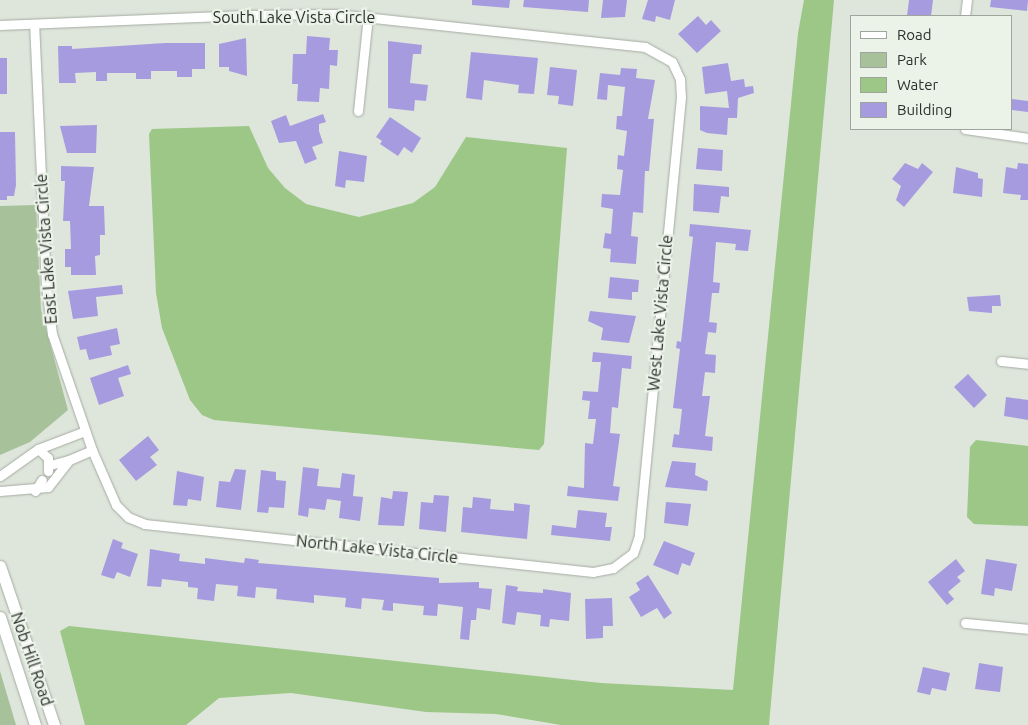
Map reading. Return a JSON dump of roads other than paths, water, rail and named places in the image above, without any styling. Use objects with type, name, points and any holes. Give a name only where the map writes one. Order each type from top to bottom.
[{"type":"main road","name":"Nob Hill Road","points":[[0,566],[54,725]]},
{"type":"main road","name":"Nob Hill Road","points":[[0,617],[35,725]]},
{"type":"street","points":[[964,15],[967,0]]},
{"type":"street","name":"South Lake Vista Circle","points":[[0,25],[247,15],[368,16],[645,47],[672,62]]},
{"type":"street","points":[[358,111],[368,16]]},
{"type":"street","name":"East Lake Vista Circle","points":[[34,24],[48,305],[60,362],[92,450],[116,505],[128,517]]},
{"type":"street","name":"West Lake Vista Circle","points":[[625,561],[639,536],[681,97],[680,79],[672,62]]},
{"type":"street","points":[[972,130],[1028,138]]},
{"type":"street","points":[[1001,361],[1028,364]]},
{"type":"street","points":[[0,476],[38,449],[85,431]]},
{"type":"street","points":[[38,449],[49,468],[92,450]]},
{"type":"street","points":[[0,491],[35,491],[48,487],[69,460]]},
{"type":"street","points":[[35,491],[42,480]]},
{"type":"street","name":"North Lake Vista Circle","points":[[128,517],[145,524],[593,572],[625,561]]},
{"type":"street","points":[[965,623],[1028,629]]},
{"type":"water","points":[[804,0],[834,0],[769,725],[561,725],[496,714],[426,712],[291,693],[219,698],[186,725],[85,725],[60,631],[69,626],[601,683],[733,690],[798,33]]},
{"type":"water","points":[[249,126],[268,168],[285,188],[306,204],[359,217],[413,203],[435,187],[466,137],[567,148],[544,444],[539,450],[214,420],[202,415],[190,400],[162,328],[156,293],[149,134],[152,129]]},
{"type":"water","points":[[976,440],[1028,446],[1028,526],[974,524],[967,517],[970,447]]}]
